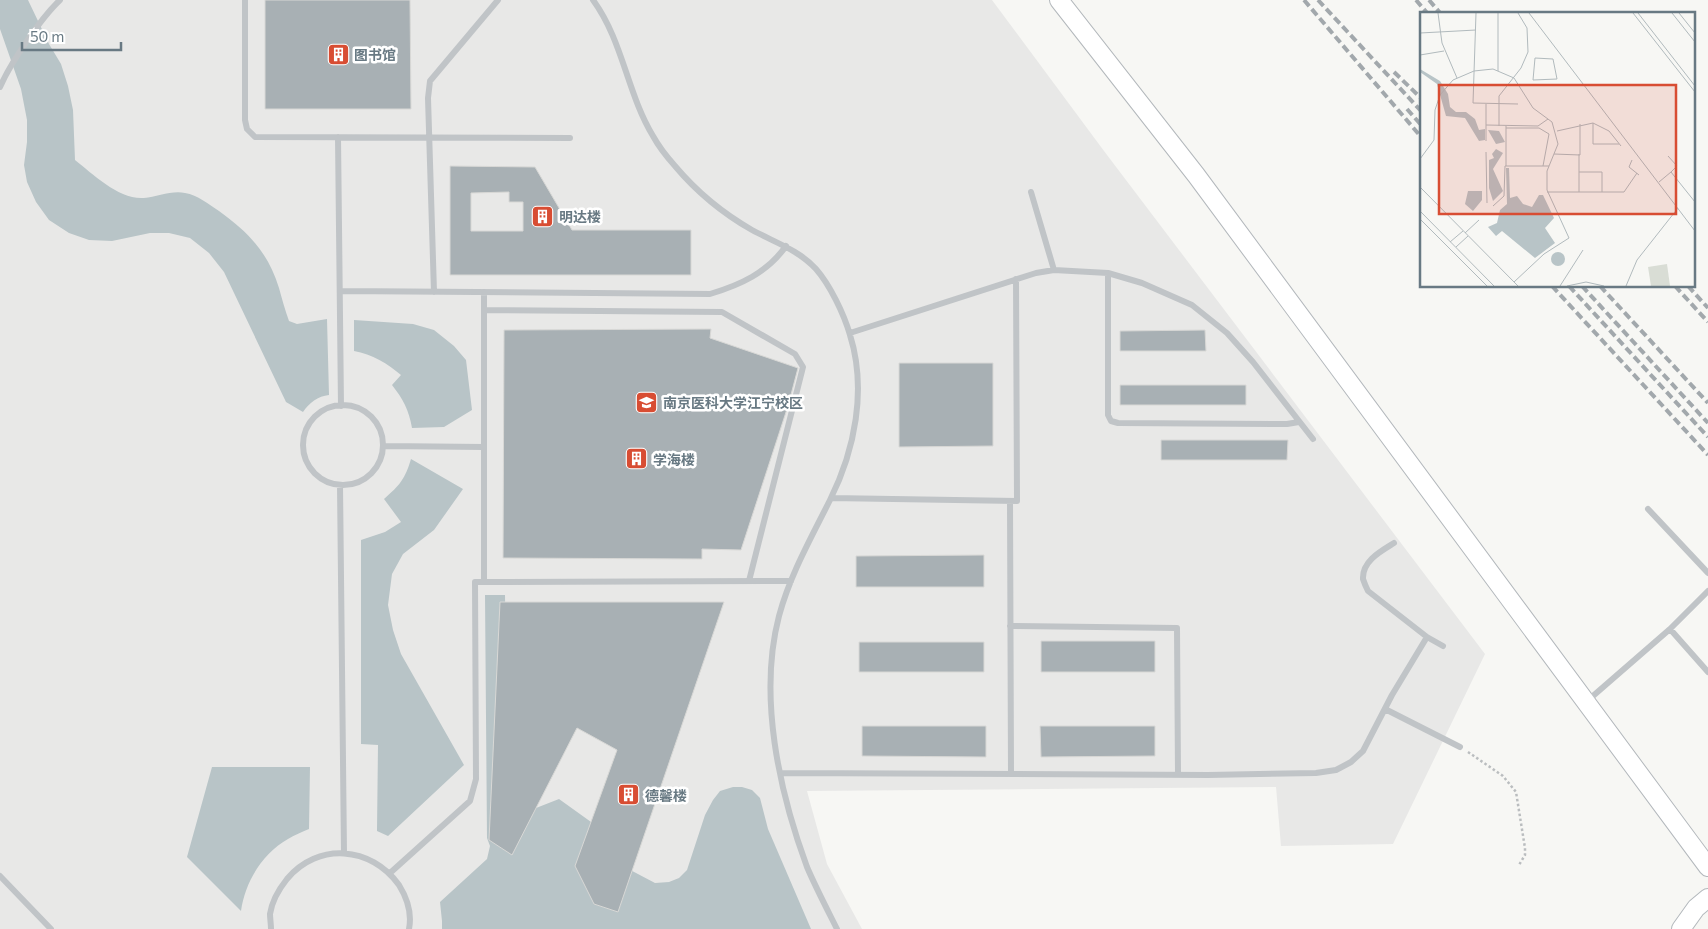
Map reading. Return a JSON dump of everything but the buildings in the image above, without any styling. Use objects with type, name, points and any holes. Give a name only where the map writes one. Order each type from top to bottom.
[{"type":"street","points":[[1059,0],[1196,175],[1708,867]]},
{"type":"street","points":[[1680,929],[1696,908],[1708,898]]},
{"type":"lane","points":[[0,87],[6,73],[50,9],[60,0]]},
{"type":"lane","points":[[245,0],[246,120],[247,129],[255,137],[570,138]]},
{"type":"lane","points":[[434,292],[428,98],[430,81],[498,0]]},
{"type":"lane","points":[[593,0],[601,11],[618,47],[642,114],[653,137],[677,168],[710,202],[751,230],[786,246],[815,267],[830,289],[850,333],[855,353],[858,384],[856,424],[847,458],[831,498],[791,581],[779,617],[771,663],[771,708],[775,754],[808,868],[837,929]]},
{"type":"lane","points":[[338,137],[341,406]]},
{"type":"lane","points":[[1031,192],[1054,270]]},
{"type":"lane","points":[[341,291],[710,294],[734,287],[755,276],[777,259],[786,246]]},
{"type":"lane","points":[[850,333],[1036,273],[1054,270],[1108,273],[1142,283],[1192,305],[1227,333],[1253,362],[1313,439]]},
{"type":"lane","points":[[1108,273],[1108,414],[1111,421],[1118,423],[1287,424],[1299,422]]},
{"type":"lane","points":[[831,498],[1017,501],[1016,279]]},
{"type":"lane","points":[[484,292],[484,582]]},
{"type":"lane","points":[[484,310],[722,312],[795,354],[803,367],[749,581]]},
{"type":"lane","points":[[341,406],[356,408],[370,416],[380,430],[383,446],[380,462],[370,476],[355,484],[340,485],[323,480],[310,469],[304,453],[304,437],[311,422],[323,411],[341,406]]},
{"type":"lane","points":[[383,446],[484,447]]},
{"type":"lane","points":[[340,485],[344,853]]},
{"type":"lane","points":[[1010,500],[1011,774]]},
{"type":"lane","points":[[1648,509],[1708,573]]},
{"type":"lane","points":[[1394,542],[1373,556],[1365,569],[1363,579],[1368,590],[1427,637],[1444,646]]},
{"type":"lane","points":[[390,873],[470,801],[476,779],[475,582],[791,581]]},
{"type":"lane","points":[[1586,702],[1670,629],[1708,591]]},
{"type":"lane","points":[[1010,626],[1178,628],[1178,774]]},
{"type":"lane","points":[[1670,629],[1708,672]]},
{"type":"lane","points":[[780,773],[1178,774],[1316,773],[1336,770],[1351,762],[1363,751],[1384,709],[1427,637]]},
{"type":"lane","points":[[1384,709],[1460,747]]},
{"type":"lane","points":[[271,929],[270,913],[279,889],[295,869],[318,856],[344,853],[369,859],[390,873],[405,894],[411,920],[410,929]]},
{"type":"lane","points":[[0,876],[51,929]]},
{"type":"path","points":[[1460,747],[1502,776],[1516,792],[1526,848],[1526,855],[1518,865]]},
{"type":"shaded area","name":"南京医科大学江宁校区","points":[[0,0],[992,0],[1485,654],[1393,844],[1281,846],[1276,787],[807,791],[827,864],[862,929],[0,929]]},
{"type":"shaded area","points":[[0,0],[28,0],[61,64],[73,110],[75,160],[98,179],[125,195],[144,198],[180,192],[203,200],[239,227],[263,253],[279,288],[289,321],[297,324],[327,319],[329,395],[314,400],[303,412],[286,402],[224,272],[209,253],[190,238],[169,233],[150,233],[112,241],[89,240],[69,233],[49,220],[36,202],[27,182],[24,165],[27,120],[21,89],[0,29]]},
{"type":"shaded area","points":[[354,320],[413,324],[434,330],[454,346],[466,360],[472,410],[444,427],[412,428],[405,405],[392,385],[401,375],[379,360],[367,354],[354,351]]},
{"type":"shaded area","points":[[411,459],[463,489],[434,530],[403,554],[392,574],[388,605],[393,630],[401,654],[464,765],[388,836],[377,831],[378,745],[361,744],[361,540],[385,532],[401,522],[384,499],[401,481],[407,472]]},
{"type":"shaded area","points":[[485,595],[505,595],[508,819],[559,799],[605,832],[600,854],[655,883],[669,882],[679,878],[687,870],[705,815],[720,791],[733,787],[752,790],[760,798],[768,829],[811,929],[442,929],[440,902],[487,859],[490,846],[487,838]]},
{"type":"shaded area","points":[[212,767],[310,767],[309,829],[279,845],[263,861],[246,890],[241,911],[187,857]]},
{"type":"railway","points":[[1304,0],[1420,136]]},
{"type":"railway","points":[[1318,0],[1420,110]]},
{"type":"railway","points":[[1416,0],[1426,12]]},
{"type":"railway","points":[[1429,0],[1439,12]]},
{"type":"railway","points":[[1394,72],[1420,97]]},
{"type":"railway","points":[[1407,109],[1420,124]]},
{"type":"railway","points":[[1554,288],[1708,455]]},
{"type":"railway","points":[[1571,288],[1708,437]]},
{"type":"railway","points":[[1584,288],[1708,423]]},
{"type":"railway","points":[[1602,288],[1708,403]]},
{"type":"railway","points":[[1677,288],[1708,322]]},
{"type":"railway","points":[[1690,288],[1708,308]]},
{"type":"place","name":"图书馆","points":[[338,54]]},
{"type":"place","name":"明达楼","points":[[543,216]]},
{"type":"place","name":"南京医科大学江宁校区","points":[[647,402]]},
{"type":"place","name":"学海楼","points":[[637,459]]},
{"type":"place","name":"德馨楼","points":[[629,795]]}]
